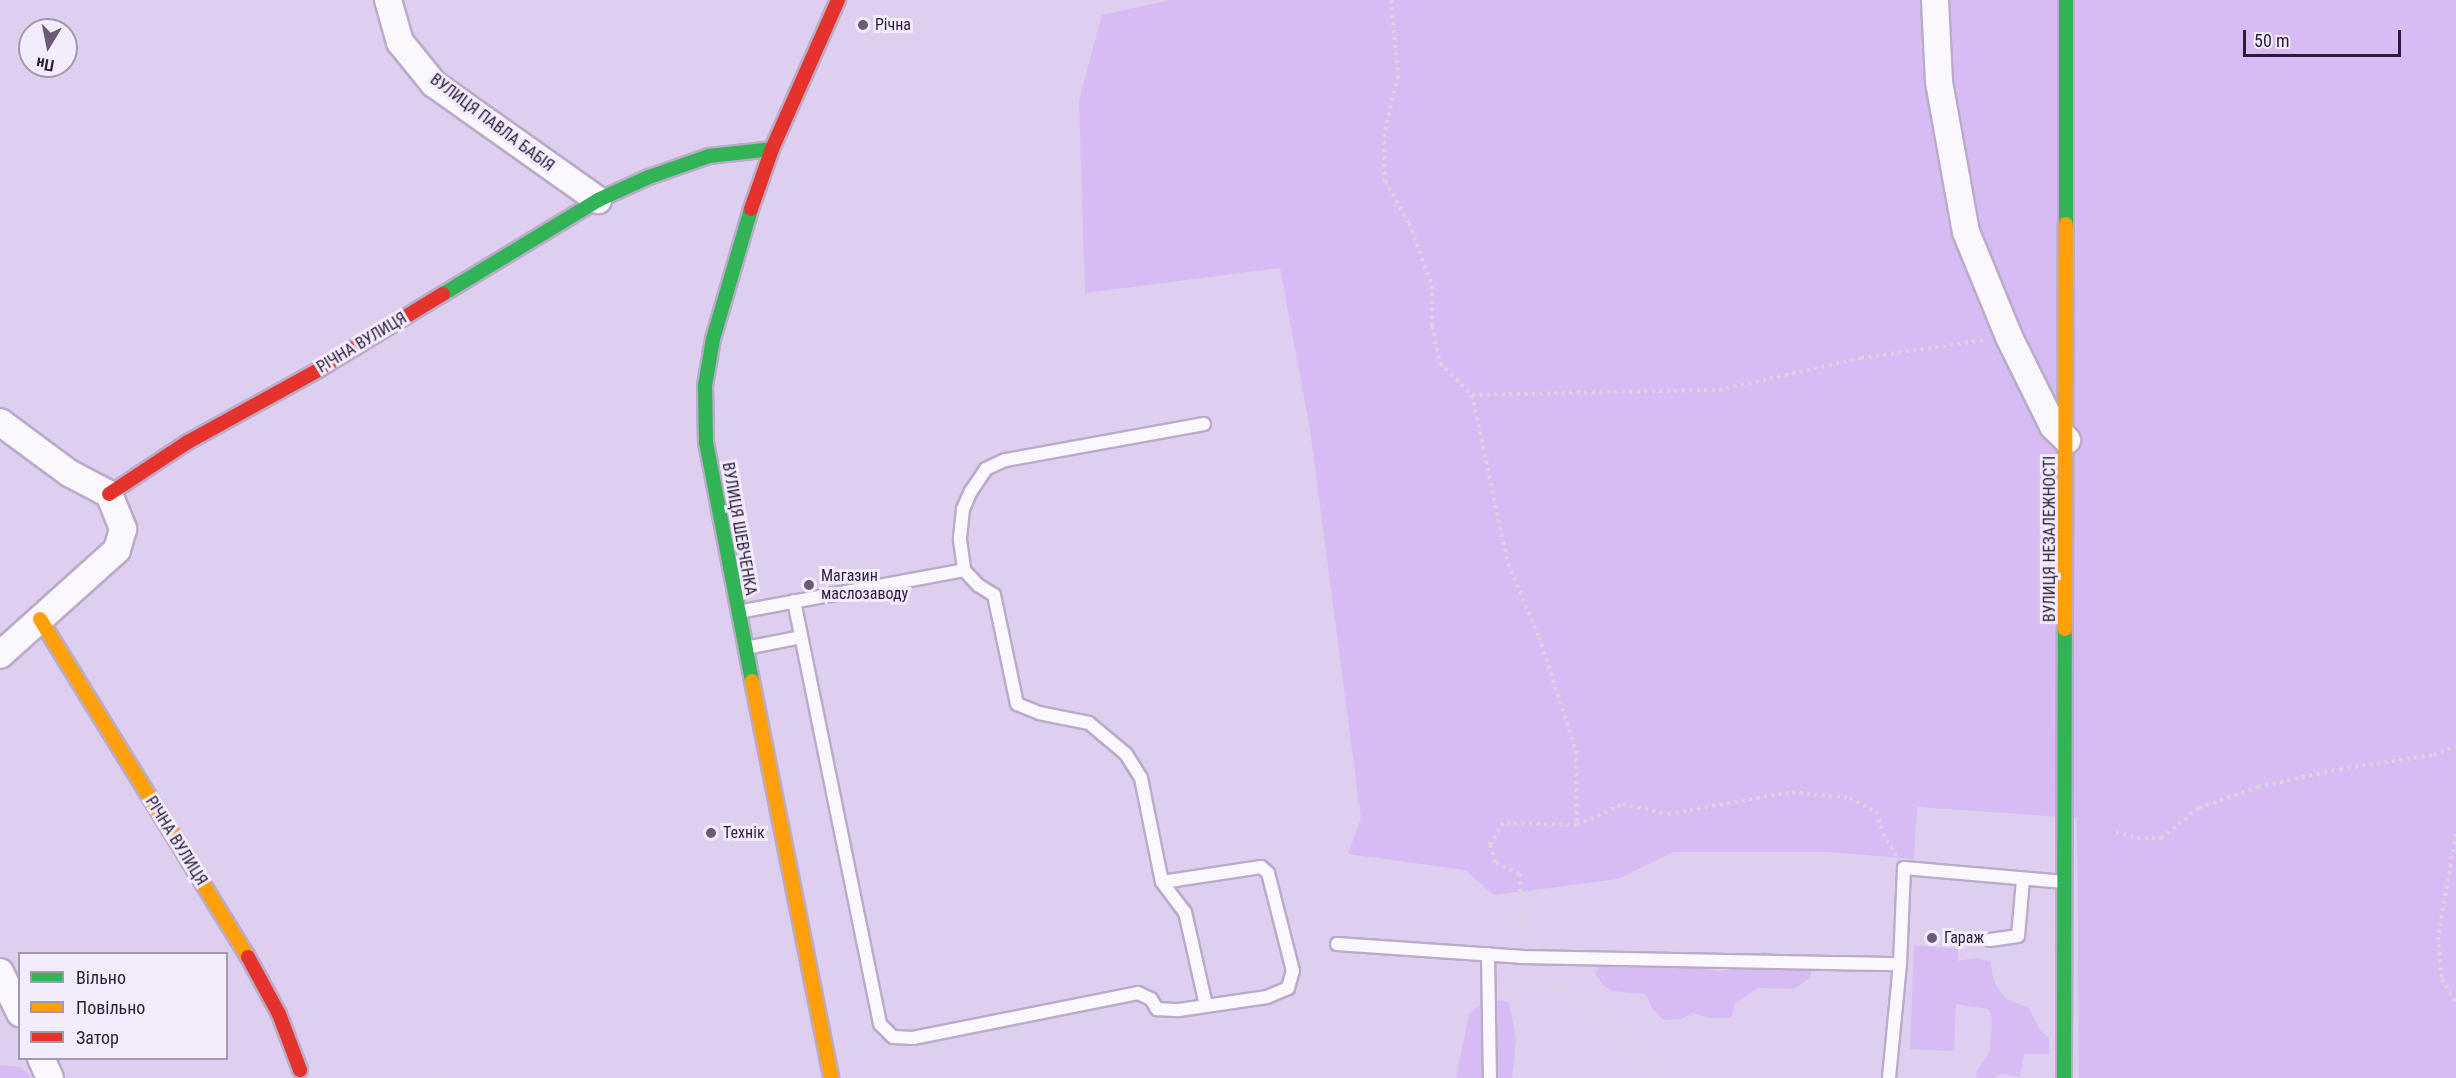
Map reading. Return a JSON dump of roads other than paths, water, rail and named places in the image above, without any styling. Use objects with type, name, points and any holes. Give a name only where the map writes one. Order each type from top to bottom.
[{"type":"street","name":"ВУЛИЦЯ ПАВЛА БАБІЯ","points":[[388,0],[400,42],[434,84],[598,200]]},
{"type":"street","name":"ВУЛИЦЯ ШЕВЧЕНКА","points":[[831,1078],[744,648],[706,442],[705,386],[713,339],[749,215],[772,149],[838,0]]},
{"type":"street","points":[[1935,0],[1939,82],[1966,232],[2009,337],[2054,426],[2067,440]]},
{"type":"street","name":"ВУЛИЦЯ НЕЗАЛЕЖНОСТІ","points":[[2064,1078],[2067,440],[2066,0]]},
{"type":"street","name":"РІЧНА ВУЛИЦЯ","points":[[109,494],[188,442],[320,369],[598,200],[649,177],[709,156],[772,149]]},
{"type":"street","points":[[0,422],[69,473],[109,494],[123,529],[117,549],[0,655]]},
{"type":"street","name":"РІЧНА ВУЛИЦЯ","points":[[40,620],[244,951],[279,1014],[300,1070]]},
{"type":"street","points":[[0,972],[18,1009]]},
{"type":"street","points":[[41,1060],[50,1078]]},
{"type":"lane","points":[[1204,424],[1005,460],[986,469],[963,509],[960,540],[964,570],[978,585],[994,595],[1017,704],[1039,713],[1089,723],[1126,754],[1141,778],[1162,882],[1185,912],[1206,1005]]},
{"type":"lane","points":[[737,612],[964,570]]},
{"type":"lane","points":[[794,602],[880,1024],[892,1037],[913,1038],[1138,993],[1151,999],[1157,1009],[1179,1010],[1267,997],[1287,988],[1293,971],[1268,873],[1261,867],[1162,882]]},
{"type":"lane","points":[[744,648],[801,637]]},
{"type":"lane","points":[[1889,1078],[1900,964],[1904,868],[2065,882]]},
{"type":"lane","points":[[1990,940],[2018,936],[2023,880]]},
{"type":"lane","points":[[1337,944],[1521,957],[1900,964]]},
{"type":"lane","points":[[1488,954],[1490,1078]]},
{"type":"place","name":"Річна","points":[[863,25]]},
{"type":"place","name":"Магазин маслозаводу","points":[[809,585]]},
{"type":"place","name":"Технік","points":[[711,833]]},
{"type":"place","name":"Гараж","points":[[1932,938]]}]
